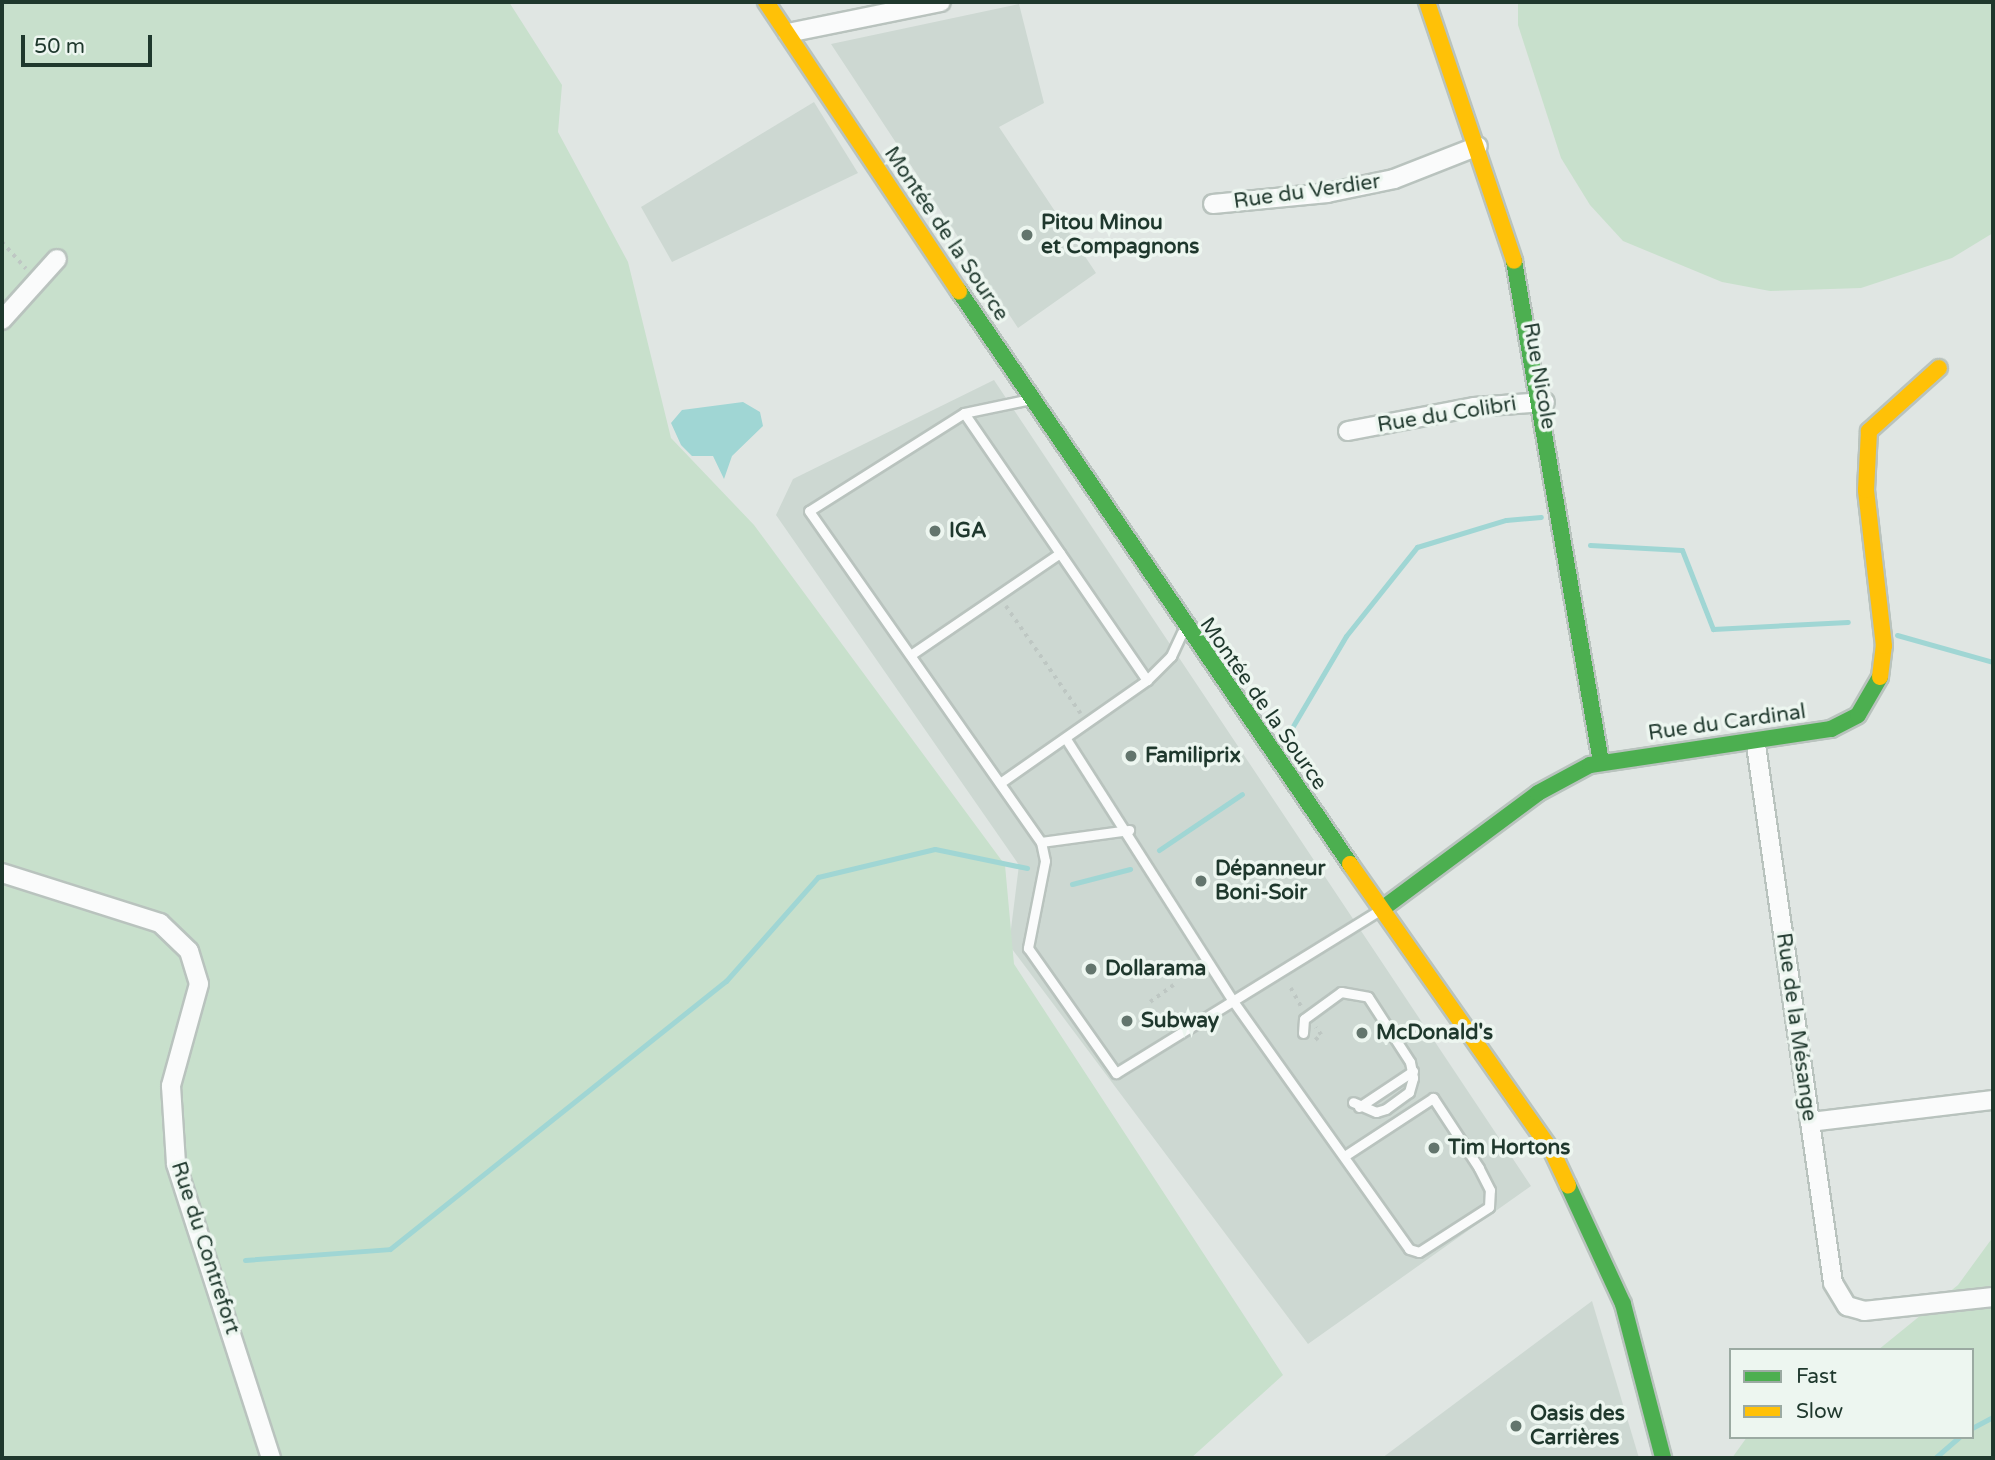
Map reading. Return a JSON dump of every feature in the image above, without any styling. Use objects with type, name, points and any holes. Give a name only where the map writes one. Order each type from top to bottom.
[{"type":"main road","name":"Montée de la Source","points":[[766,2],[1184,628],[1552,1151],[1579,1201],[1623,1304],[1663,1458]]},
{"type":"main road","name":"Rue Nicole","points":[[1427,2],[1478,146],[1522,283],[1545,402],[1601,762]]},
{"type":"main road","name":"Rue du Cardinal","points":[[1382,909],[1563,776],[1601,762],[1756,745],[1831,729],[1858,715],[1876,689],[1884,646],[1867,443],[1886,413],[1940,368]]},
{"type":"street","points":[[788,33],[941,2]]},
{"type":"street","name":"Rue du Verdier","points":[[1213,204],[1383,182],[1478,146]]},
{"type":"street","points":[[2,320],[57,258]]},
{"type":"street","name":"Rue du Colibri","points":[[1348,431],[1474,407],[1545,402]]},
{"type":"street","name":"Rue de la Mésange","points":[[1756,745],[1833,1283],[1847,1306],[1864,1311],[1993,1297]]},
{"type":"street","name":"Rue du Contrefort","points":[[2,873],[160,923],[189,951],[199,984],[171,1086],[176,1164],[271,1458]]},
{"type":"street","points":[[1810,1122],[1993,1100]]},
{"type":"lane","points":[[1031,399],[982,404],[964,413],[809,511],[912,654],[1041,842],[1045,861],[1028,948],[1116,1073],[1382,909]]},
{"type":"lane","points":[[964,413],[1147,680]]},
{"type":"lane","points":[[912,654],[1060,553]]},
{"type":"lane","points":[[1000,783],[1088,724],[1147,680],[1171,656],[1184,628]]},
{"type":"lane","points":[[1066,739],[1129,830],[1156,885],[1233,1001],[1346,1155],[1396,1230],[1419,1252],[1482,1213],[1490,1190],[1433,1098],[1346,1155]]},
{"type":"lane","points":[[1041,842],[1129,830]]},
{"type":"lane","points":[[1303,1034],[1304,1018],[1341,992],[1360,990],[1413,1071],[1409,1092],[1397,1102],[1376,1112],[1356,1104],[1413,1071]]},
{"type":"path","points":[[2,242],[37,281]]},
{"type":"path","points":[[1006,606],[1088,724]]},
{"type":"path","points":[[1150,1002],[1174,985]]},
{"type":"path","points":[[1291,988],[1294,997]]},
{"type":"shaded area","points":[[1019,4],[1044,103],[999,127],[1096,273],[1018,328],[831,44]]},
{"type":"shaded area","points":[[814,102],[858,173],[672,262],[641,207]]},
{"type":"shaded area","points":[[994,380],[1531,1186],[1308,1344],[1009,945],[1019,865],[776,515],[793,479]]},
{"type":"shaded area","points":[[1592,1301],[1639,1458],[1382,1458]]},
{"type":"green space","points":[[2,2],[509,2],[562,85],[558,132],[628,262],[671,438],[754,525],[1005,865],[1014,964],[1283,1375],[1191,1458],[2,1458]]},
{"type":"green space","points":[[1518,2],[1993,2],[1993,233],[1952,258],[1861,288],[1770,291],[1722,282],[1623,241],[1590,205],[1561,158],[1518,25]]},
{"type":"green space","points":[[1993,1237],[1993,1458],[1732,1458],[1746,1439],[1974,1439],[1974,1348],[1880,1348],[1958,1285]]},
{"type":"water","points":[[743,402],[760,412],[763,426],[732,456],[724,479],[713,456],[692,456],[681,445],[671,423],[682,410]]},
{"type":"waterway","points":[[1293,726],[1346,636],[1417,547],[1506,520],[1541,517]]},
{"type":"waterway","points":[[1590,545],[1682,550],[1713,629],[1848,622]]},
{"type":"waterway","points":[[1897,635],[1993,662]]},
{"type":"waterway","points":[[1159,850],[1242,794]]},
{"type":"waterway","points":[[245,1260],[390,1249],[726,981],[818,877],[935,849],[1027,868]]},
{"type":"waterway","points":[[1072,884],[1130,869]]},
{"type":"waterway","points":[[1974,1427],[1993,1417]]},
{"type":"waterway","points":[[1935,1458],[1957,1439]]},
{"type":"traffic: fast","points":[[1514,261],[1601,762]]},
{"type":"traffic: fast","points":[[959,291],[1350,864]]},
{"type":"traffic: fast","points":[[1382,909],[1538,793],[1590,765],[1831,729],[1858,715],[1880,677]]},
{"type":"traffic: fast","points":[[1568,1185],[1623,1304],[1663,1458]]},
{"type":"traffic: slow","points":[[766,2],[959,291]]},
{"type":"traffic: slow","points":[[1427,2],[1514,261]]},
{"type":"traffic: slow","points":[[1880,677],[1884,646],[1866,490],[1869,431],[1939,368]]},
{"type":"traffic: slow","points":[[1350,864],[1552,1151],[1568,1185]]},
{"type":"place","name":"Pitou Minou et Compagnons","points":[[1027,235]]},
{"type":"place","name":"IGA","points":[[935,531]]},
{"type":"place","name":"Familiprix","points":[[1131,756]]},
{"type":"place","name":"Dépanneur Boni-Soir","points":[[1201,881]]},
{"type":"place","name":"Dollarama","points":[[1091,969]]},
{"type":"place","name":"Subway","points":[[1127,1021]]},
{"type":"place","name":"McDonald's","points":[[1362,1033]]},
{"type":"place","name":"Tim Hortons","points":[[1434,1148]]},
{"type":"place","name":"Oasis des Carrières","points":[[1516,1426]]}]
